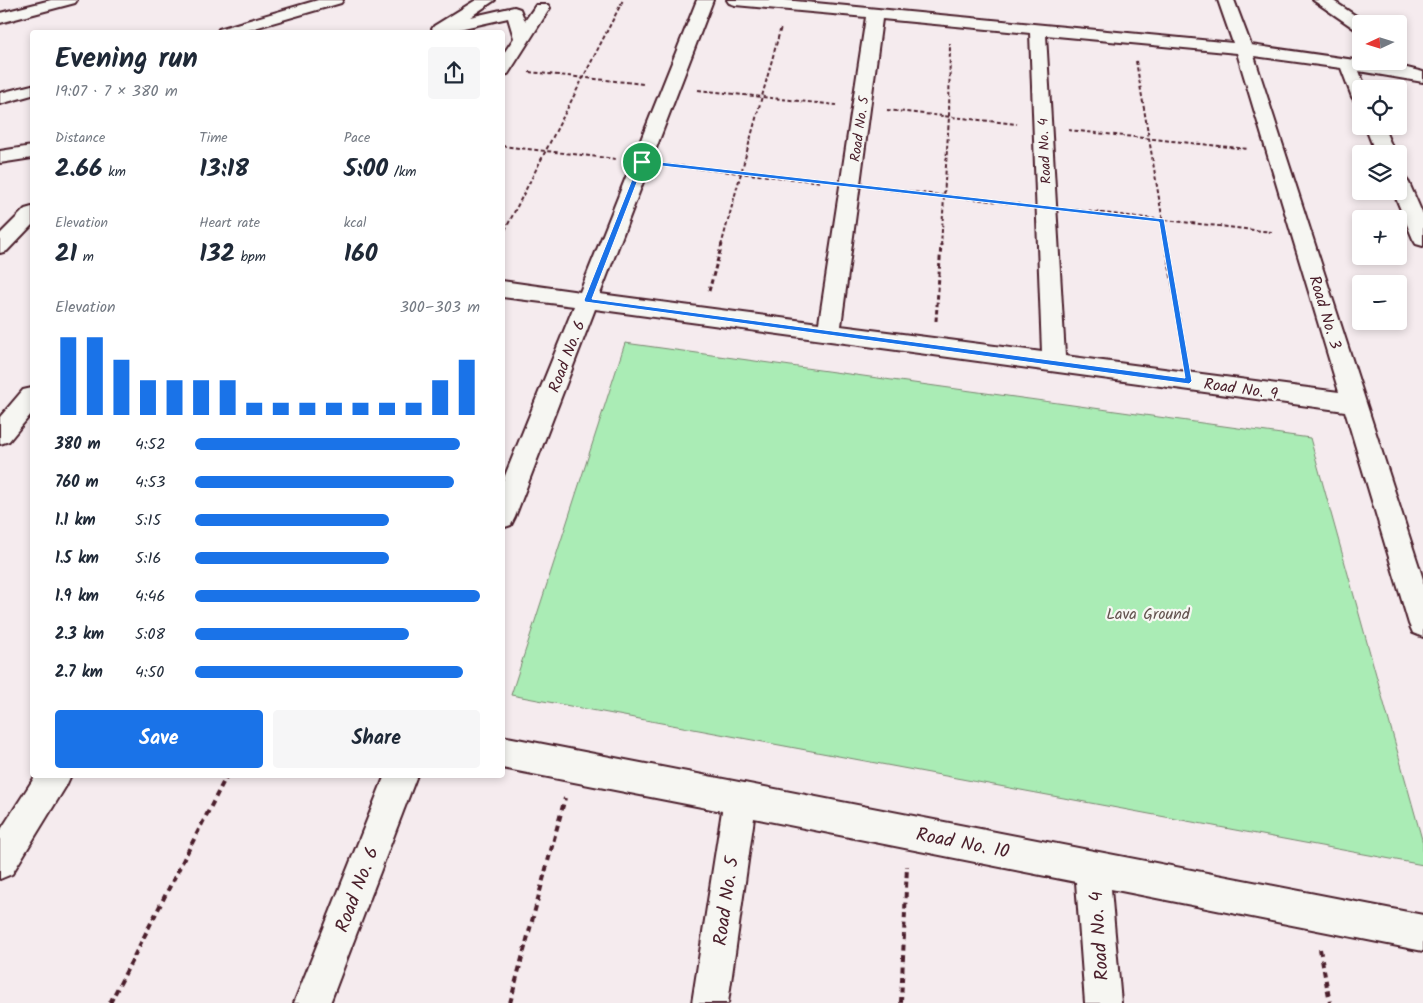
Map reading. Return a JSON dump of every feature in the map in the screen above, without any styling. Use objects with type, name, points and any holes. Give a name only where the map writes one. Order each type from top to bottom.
[{"type":"street","points":[[0,18],[69,0]]},
{"type":"street","points":[[232,30],[335,0]]},
{"type":"street","points":[[437,30],[487,0]]},
{"type":"street","points":[[497,0],[511,12],[523,13],[543,4]]},
{"type":"street","name":"Road No. 6","points":[[505,509],[705,0]]},
{"type":"street","points":[[735,0],[1244,49],[1423,76]]},
{"type":"street","name":"Road No. 3","points":[[1226,0],[1244,49],[1423,624]]},
{"type":"street","points":[[1321,0],[1352,20]]},
{"type":"street","points":[[505,65],[543,4]]},
{"type":"street","points":[[439,30],[514,12],[522,39]]},
{"type":"street","name":"Road No. 5","points":[[830,333],[875,14]]},
{"type":"street","name":"Road No. 4","points":[[1038,30],[1054,363]]},
{"type":"street","points":[[1408,57],[1423,67]]},
{"type":"street","points":[[1348,65],[1354,80]]},
{"type":"street","points":[[0,99],[30,91]]},
{"type":"street","points":[[0,157],[30,152]]},
{"type":"street","points":[[1406,200],[1423,239]]},
{"type":"street","points":[[0,246],[30,216]]},
{"type":"street","name":"Road No. 9","points":[[505,289],[1354,403]]},
{"type":"street","points":[[0,434],[30,399]]},
{"type":"street","name":"Road No. 10","points":[[505,753],[1423,933]]},
{"type":"street","points":[[0,862],[53,778]]},
{"type":"street","name":"Road No. 6","points":[[312,1003],[400,778]]},
{"type":"street","name":"Road No. 5","points":[[710,1003],[740,799]]},
{"type":"street","name":"Road No. 4","points":[[1092,868],[1103,1003]]},
{"type":"path","points":[[505,230],[623,0]]},
{"type":"path","points":[[702,316],[787,5]]},
{"type":"path","points":[[934,347],[945,196],[951,21]]},
{"type":"path","points":[[1132,39],[1189,381]]},
{"type":"path","points":[[505,146],[1302,236]]},
{"type":"path","points":[[510,1003],[574,766]]},
{"type":"path","points":[[110,1003],[225,778]]},
{"type":"path","points":[[901,1003],[908,832]]},
{"type":"path","points":[[1313,912],[1330,1003]]},
{"type":"green space","name":"Lava Ground","points":[[625,343],[1310,438],[1423,843],[1423,865],[511,695]]},
{"type":"route","points":[[642,162],[1162,220],[1189,381],[588,300],[642,162]]}]
